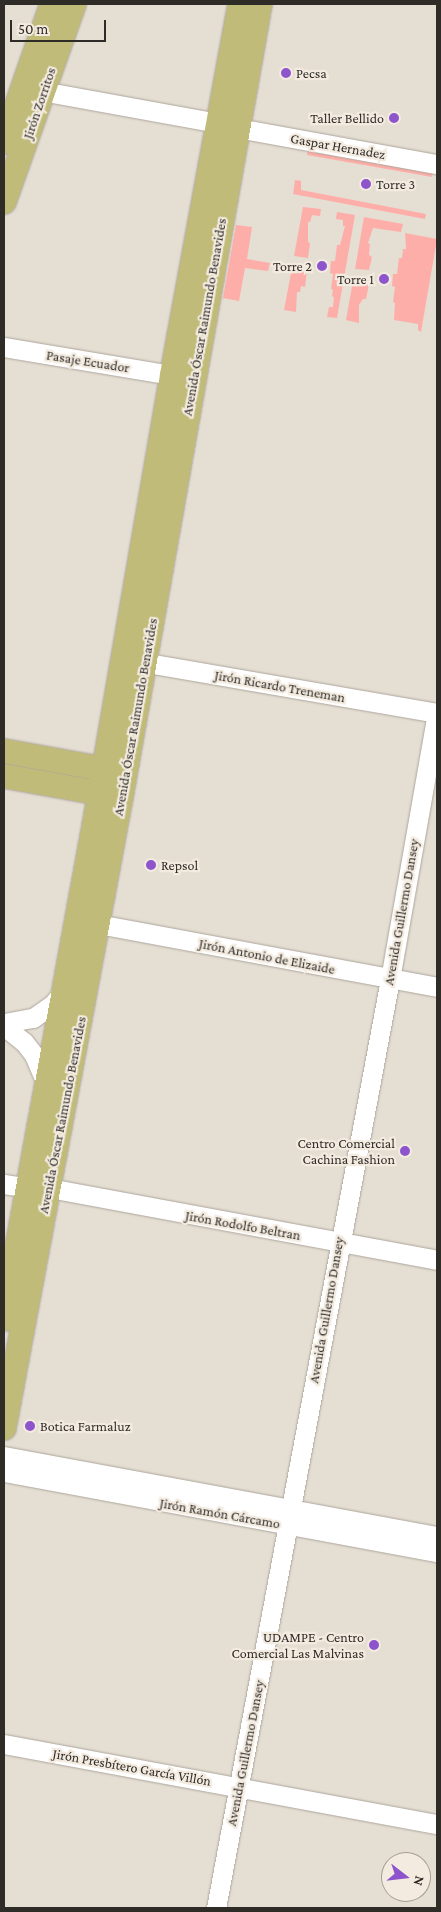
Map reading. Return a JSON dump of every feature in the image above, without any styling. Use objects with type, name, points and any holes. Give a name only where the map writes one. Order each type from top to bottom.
[{"type":"main road","name":"Jirón Zorritos","points":[[4,142],[22,96],[52,4]]},
{"type":"main road","name":"Jirón Zorritos","points":[[4,202],[22,96],[74,4]]},
{"type":"main road","name":"Avenida Óscar Raimundo Benavides","points":[[4,1319],[38,1188],[98,924],[115,771],[228,126],[240,4]]},
{"type":"main road","name":"Avenida Óscar Raimundo Benavides","points":[[134,661],[172,375],[228,126],[260,4]]},
{"type":"main road","points":[[4,751],[115,771]]},
{"type":"main road","points":[[4,776],[111,796]]},
{"type":"main road","name":"Avenida Óscar Raimundo Benavides","points":[[4,1428],[38,1188],[47,1085],[64,990],[111,796]]},
{"type":"street","name":"Gaspar Hernadez","points":[[22,96],[228,126],[437,164]]},
{"type":"street","name":"Pasaje Ecuador","points":[[4,347],[172,375]]},
{"type":"street","name":"Jirón Ricardo Treneman","points":[[134,661],[437,713]]},
{"type":"street","name":"Avenida Guillermo Dansey","points":[[216,1908],[339,1242],[390,979],[437,713]]},
{"type":"street","name":"Jirón Antonio de Elizaide","points":[[98,924],[437,987]]},
{"type":"street","points":[[4,1025],[33,1018],[54,1004],[64,990]]},
{"type":"street","points":[[4,1025],[24,1042],[34,1055],[47,1085]]},
{"type":"street","name":"Jirón Rodolfo Beltran","points":[[4,1184],[38,1188],[437,1260]]},
{"type":"street","name":"Jirón Ramón Cárcamo","points":[[4,1456],[289,1517],[437,1552]]},
{"type":"street","name":"Jirón Ramón Cárcamo","points":[[4,1472],[289,1517],[437,1536]]},
{"type":"street","name":"Jirón Presbítero García Villón","points":[[4,1744],[437,1824]]},
{"type":"shaded area","points":[[308,149],[433,172],[432,177],[307,155]]},
{"type":"shaded area","points":[[295,180],[301,181],[301,190],[426,214],[425,219],[293,194]]},
{"type":"shaded area","points":[[303,207],[321,209],[320,216],[312,215],[310,222],[308,222],[308,242],[310,243],[308,258],[294,256]]},
{"type":"shaded area","points":[[337,212],[355,215],[337,318],[327,317],[329,307],[333,307],[334,297],[332,296],[333,290],[331,289],[333,274],[330,273],[331,261],[335,261],[337,245],[340,245],[345,226],[343,226],[343,220],[336,219]]},
{"type":"shaded area","points":[[364,217],[403,224],[401,232],[373,228],[368,243],[370,244],[369,255],[372,257],[369,270],[355,269]]},
{"type":"shaded area","points":[[236,225],[252,227],[247,259],[270,263],[268,271],[245,268],[239,301],[223,298]]},
{"type":"shaded area","points":[[405,233],[437,239],[421,332],[418,330],[418,324],[394,320],[395,303],[393,302],[395,287],[392,286],[393,274],[397,274],[399,258],[402,258],[403,249],[406,249]]},
{"type":"shaded area","points":[[292,268],[307,270],[305,287],[301,286],[300,292],[297,292],[296,312],[284,310]]},
{"type":"shaded area","points":[[353,281],[369,284],[366,299],[363,299],[359,305],[359,323],[346,320]]},
{"type":"place","name":"Pecsa","points":[[286,73]]},
{"type":"place","name":"Taller Bellido","points":[[394,118]]},
{"type":"place","name":"Torre 3","points":[[366,184]]},
{"type":"place","name":"Torre 2","points":[[322,266]]},
{"type":"place","name":"Torre 1","points":[[384,279]]},
{"type":"place","name":"Repsol","points":[[151,865]]},
{"type":"place","name":"Centro Comercial Cachina Fashion","points":[[405,1151]]},
{"type":"place","name":"Botica Farmaluz","points":[[30,1426]]},
{"type":"place","name":"UDAMPE - Centro Comercial Las Malvinas","points":[[374,1645]]}]
